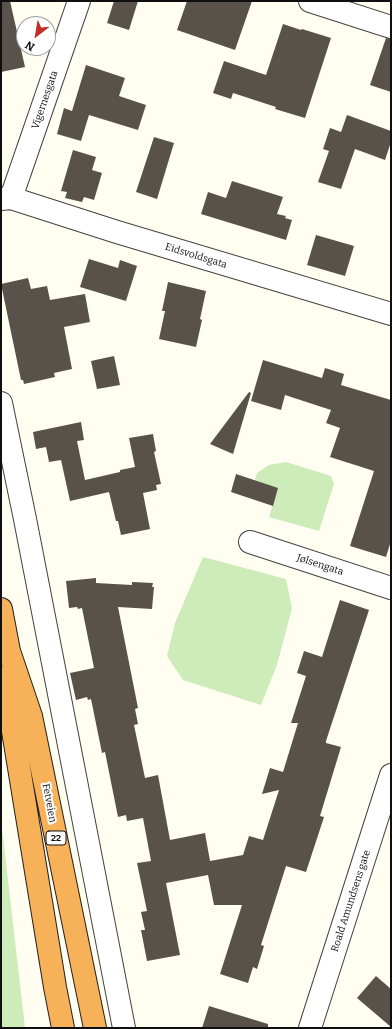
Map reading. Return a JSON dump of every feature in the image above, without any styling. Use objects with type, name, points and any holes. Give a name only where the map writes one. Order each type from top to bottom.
[{"type":"highway","name":"Fetveien","points":[[1,609],[9,651],[32,716],[95,1028]]},
{"type":"highway","name":"Fetveien","points":[[9,651],[11,719],[63,1028]]},
{"type":"highway","points":[[52,1028],[55,987]]},
{"type":"street","name":"Vigernesgata","points":[[6,199],[79,1]]},
{"type":"street","points":[[310,1],[391,27]]},
{"type":"street","name":"Eidsvoldsgata","points":[[6,199],[391,314]]},
{"type":"street","points":[[1,403],[27,527],[124,1028]]},
{"type":"street","name":"Jølsengata","points":[[250,542],[391,588]]},
{"type":"street","name":"Roald Amundsens gate","points":[[310,1028],[391,775]]},
{"type":"green space","points":[[286,462],[331,476],[334,484],[319,531],[269,517],[277,490],[254,483],[257,473],[269,465]]},
{"type":"green space","points":[[203,557],[286,579],[292,608],[277,665],[261,705],[183,680],[167,656],[175,623]]},
{"type":"green space","points":[[1,819],[25,1028],[1,1028]]},
{"type":"building","points":[[1,1],[10,1],[16,27],[16,56],[22,56],[25,67],[1,72]]},
{"type":"building","points":[[114,1],[138,1],[129,30],[107,23]]},
{"type":"building","points":[[187,1],[252,1],[235,50],[177,30]]},
{"type":"building","points":[[283,24],[331,38],[305,118],[275,109],[276,107],[233,93],[231,99],[213,93],[224,61],[266,75]]},
{"type":"building","points":[[386,38],[391,39],[391,92],[370,85]]},
{"type":"building","points":[[86,65],[125,78],[119,96],[146,105],[138,130],[89,115],[81,141],[57,134],[64,108],[72,111]]},
{"type":"building","points":[[347,115],[391,131],[391,142],[385,160],[355,149],[341,189],[318,182],[329,151],[323,149],[330,128],[341,132]]},
{"type":"building","points":[[154,137],[174,143],[157,199],[136,192]]},
{"type":"building","points":[[73,150],[96,157],[92,170],[102,173],[94,200],[84,197],[82,202],[65,198],[67,192],[61,191]]},
{"type":"building","points":[[232,181],[283,197],[277,214],[286,216],[285,218],[292,220],[286,240],[201,214],[208,192],[226,198]]},
{"type":"building","points":[[316,235],[354,246],[345,276],[307,265]]},
{"type":"building","points":[[89,259],[118,268],[120,260],[137,266],[126,301],[80,287]]},
{"type":"building","points":[[28,278],[31,289],[47,286],[50,300],[85,294],[90,322],[64,327],[72,369],[54,373],[55,377],[24,384],[23,380],[21,380],[1,284]]},
{"type":"building","points":[[168,282],[206,291],[196,347],[159,339],[165,311],[162,311]]},
{"type":"building","points":[[114,356],[120,385],[97,389],[91,361]]},
{"type":"building","points":[[263,360],[322,378],[325,368],[344,374],[341,385],[391,400],[391,541],[386,557],[350,546],[374,471],[330,457],[340,428],[326,423],[331,410],[285,395],[281,410],[251,401]]},
{"type":"building","points":[[249,392],[251,393],[233,454],[210,444]]},
{"type":"building","points":[[81,422],[84,440],[77,441],[85,480],[135,467],[129,438],[153,434],[156,451],[154,452],[161,484],[156,485],[157,490],[143,493],[150,529],[121,535],[109,492],[70,501],[61,460],[49,462],[46,447],[36,449],[33,432]]},
{"type":"building","points":[[236,474],[278,488],[273,506],[231,492]]},
{"type":"building","points":[[96,578],[96,583],[132,585],[132,582],[153,583],[152,609],[118,607],[138,708],[135,709],[138,724],[134,725],[145,778],[158,775],[170,840],[205,833],[210,861],[243,855],[249,836],[263,840],[279,790],[262,794],[270,768],[283,772],[298,723],[291,723],[306,676],[297,673],[304,651],[322,657],[340,600],[369,610],[326,741],[326,743],[341,747],[320,816],[324,817],[306,872],[286,866],[261,945],[264,946],[257,969],[253,967],[248,983],[220,974],[242,905],[214,905],[208,875],[166,883],[180,955],[147,961],[141,930],[145,930],[141,912],[147,911],[137,863],[151,861],[143,818],[127,821],[126,815],[118,817],[105,752],[102,753],[91,699],[88,700],[87,697],[76,700],[70,673],[94,668],[82,608],[69,608],[66,581]]},
{"type":"building","points":[[376,976],[391,989],[391,1027],[357,998]]},
{"type":"building","points":[[209,1006],[268,1024],[268,1028],[202,1028]]}]
